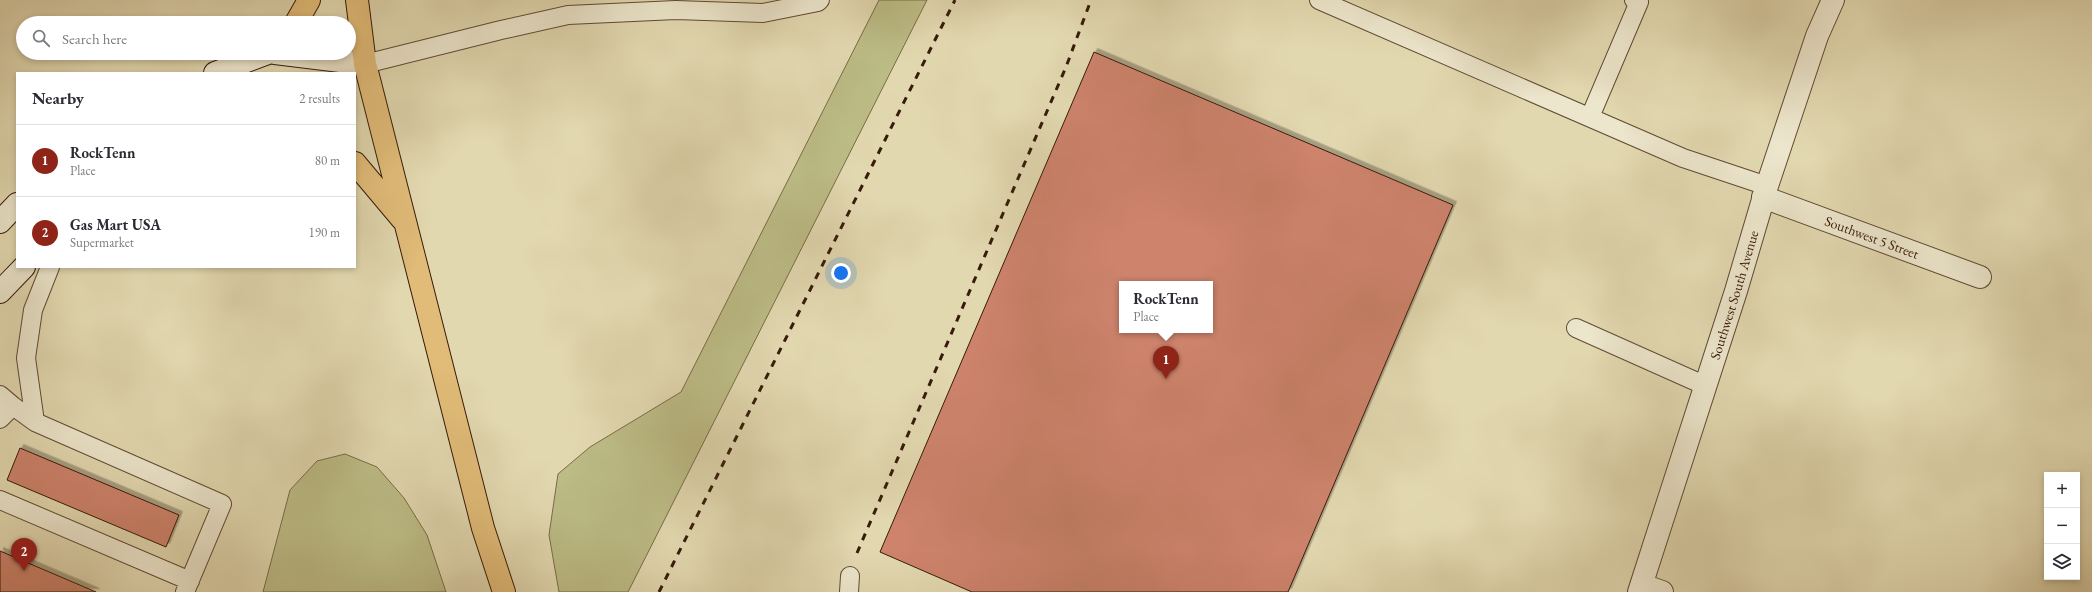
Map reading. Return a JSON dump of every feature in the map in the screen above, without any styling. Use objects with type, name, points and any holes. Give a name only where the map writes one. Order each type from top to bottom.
[{"type":"main road","points":[[300,16],[309,0]]},
{"type":"main road","points":[[357,0],[356,69],[406,225],[483,528],[504,592]]},
{"type":"main road","points":[[356,164],[372,181],[406,225]]},
{"type":"street","name":"Southwest South Avenue","points":[[1640,588],[1706,386],[1765,191],[1817,36],[1833,0]]},
{"type":"street","points":[[219,72],[250,60]]},
{"type":"street","points":[[310,60],[356,69]]},
{"type":"street","name":"Southwest 5 Street","points":[[1765,191],[1980,277]]},
{"type":"street","points":[[0,222],[16,205]]},
{"type":"street","points":[[0,292],[23,268]]},
{"type":"street","points":[[1640,588],[1662,592]]},
{"type":"lane","points":[[356,69],[501,30],[568,15],[678,5],[763,13],[818,2],[820,0]]},
{"type":"lane","points":[[1319,0],[1683,158],[1765,191]]},
{"type":"lane","points":[[1590,117],[1639,2],[1634,0]]},
{"type":"lane","points":[[36,422],[26,358],[32,310],[50,268]]},
{"type":"lane","points":[[1576,328],[1706,386]]},
{"type":"lane","points":[[0,419],[6,401],[36,422],[222,504],[188,587],[0,500]]},
{"type":"green space","points":[[879,0],[927,0],[628,592],[559,592],[549,535],[558,474],[590,447],[681,392]]},
{"type":"green space","points":[[345,454],[377,467],[404,498],[427,535],[446,592],[263,592],[290,490],[317,461]]},
{"type":"building","points":[[1094,52],[1453,205],[1288,592],[972,592],[880,552]]},
{"type":"building","points":[[20,448],[179,515],[166,547],[7,480]]},
{"type":"building","points":[[0,551],[96,592],[0,592]]},
{"type":"railway","points":[[659,592],[955,0]]},
{"type":"railway","points":[[857,553],[1066,67],[1091,0]]},
{"type":"place","name":"RockTenn","points":[[1166,379]]},
{"type":"place","name":"Gas Mart USA","points":[[24,571]]}]
